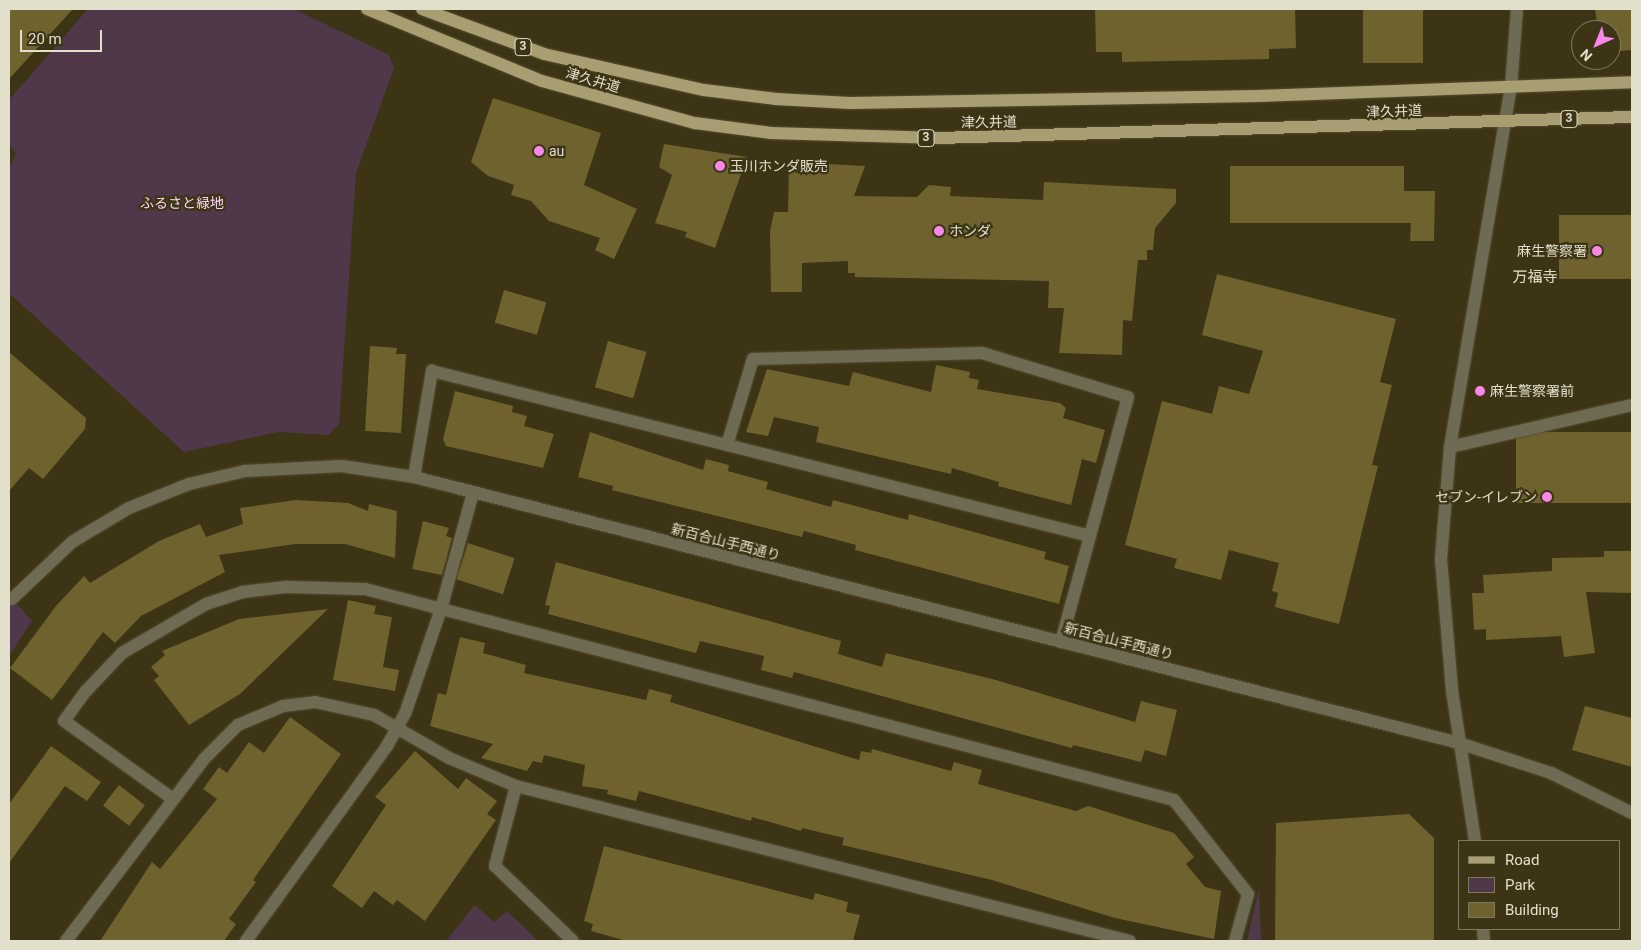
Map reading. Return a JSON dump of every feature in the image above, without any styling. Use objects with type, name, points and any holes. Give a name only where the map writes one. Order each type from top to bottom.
[{"type":"main road","name":"津久井道","points":[[367,9],[542,81],[696,123],[771,133],[949,137],[1506,123],[1632,117]]},
{"type":"main road","name":"津久井道","points":[[422,9],[544,54],[704,90],[776,98],[938,102],[1511,88],[1632,82]]},
{"type":"street","points":[[1475,840],[1459,743],[1441,558],[1450,447],[1506,123],[1511,88],[1517,9]]},
{"type":"street","points":[[727,445],[753,358],[982,353],[1128,397],[1060,642]]},
{"type":"street","points":[[414,477],[432,371],[1090,536]]},
{"type":"street","points":[[1450,447],[1632,405]]},
{"type":"street","name":"新百合山手西通り","points":[[12,599],[39,569],[100,524],[189,484],[291,466],[342,466],[414,477],[1459,743],[1551,773],[1632,813]]},
{"type":"street","points":[[246,941],[396,729],[441,609],[473,493]]},
{"type":"street","points":[[173,799],[64,721],[122,652],[164,625],[242,592],[328,586],[365,589],[1174,800],[1248,894],[1235,941]]},
{"type":"street","points":[[66,941],[173,799],[238,725],[283,706],[340,704],[374,715],[396,729],[516,786],[1130,941]]},
{"type":"street","points":[[516,786],[495,866],[573,941]]},
{"type":"green space","name":"ふるさと緑地","points":[[88,9],[294,9],[389,55],[394,68],[356,173],[339,424],[329,435],[278,432],[184,452],[9,293],[9,168],[16,154],[9,144],[9,100]]},
{"type":"green space","points":[[9,595],[32,621],[9,656]]},
{"type":"green space","points":[[1259,888],[1261,941],[1247,941]]},
{"type":"green space","points":[[475,905],[494,922],[507,911],[538,941],[446,941]]},
{"type":"building","points":[[9,9],[73,9],[9,79]]},
{"type":"building","points":[[1095,9],[1295,9],[1296,48],[1269,49],[1269,59],[1122,62],[1122,52],[1096,52]]},
{"type":"building","points":[[1363,9],[1423,9],[1423,63],[1363,63]]},
{"type":"building","points":[[1595,9],[1632,9],[1632,50],[1621,51],[1621,20],[1597,20]]},
{"type":"building","points":[[493,98],[601,133],[584,185],[637,209],[614,259],[595,250],[600,238],[549,221],[531,201],[511,195],[514,185],[488,176],[471,162]]},
{"type":"building","points":[[664,144],[747,157],[715,248],[685,237],[687,232],[655,223],[672,175],[659,167]]},
{"type":"building","points":[[789,162],[865,166],[854,196],[917,197],[929,185],[951,187],[950,196],[1043,200],[1044,182],[1176,189],[1176,203],[1155,228],[1153,250],[1147,250],[1147,260],[1138,260],[1132,321],[1123,320],[1122,355],[1059,353],[1064,308],[1048,308],[1049,281],[855,277],[855,273],[848,273],[848,261],[802,263],[802,292],[771,292],[770,231],[774,212],[788,212]]},
{"type":"building","points":[[1230,166],[1404,166],[1404,191],[1435,191],[1434,241],[1410,241],[1411,223],[1230,223]]},
{"type":"building","name":"麻生警察署","points":[[1559,215],[1632,215],[1632,279],[1559,279]]},
{"type":"building","points":[[1217,274],[1396,319],[1380,382],[1392,385],[1372,465],[1378,466],[1339,624],[1275,607],[1278,593],[1272,591],[1279,563],[1229,550],[1221,580],[1174,568],[1177,559],[1125,545],[1162,401],[1212,414],[1219,386],[1249,394],[1263,351],[1202,335]]},
{"type":"building","points":[[504,290],[546,302],[537,335],[495,323]]},
{"type":"building","points":[[608,341],[646,352],[633,398],[595,387]]},
{"type":"building","points":[[370,346],[397,348],[396,354],[406,354],[401,433],[365,431]]},
{"type":"building","points":[[9,352],[86,418],[85,429],[43,479],[29,468],[9,491]]},
{"type":"building","points":[[936,365],[970,372],[969,378],[979,380],[977,389],[1060,403],[1066,408],[1063,418],[1105,430],[1096,463],[1082,459],[1071,505],[998,486],[999,482],[952,468],[951,474],[816,442],[819,427],[774,417],[768,436],[746,432],[767,369],[849,386],[853,372],[931,392]]},
{"type":"building","points":[[455,391],[513,406],[512,412],[527,416],[524,426],[554,434],[543,468],[446,446],[443,439]]},
{"type":"building","points":[[590,432],[703,470],[706,459],[729,465],[728,471],[768,482],[766,489],[831,507],[833,500],[908,520],[909,514],[1046,552],[1044,559],[1069,566],[1059,604],[855,550],[856,545],[804,531],[802,537],[612,490],[613,486],[578,477]]},
{"type":"building","points":[[1516,432],[1632,432],[1632,503],[1516,503]]},
{"type":"building","points":[[296,500],[348,503],[368,511],[369,504],[397,511],[395,558],[345,544],[295,544],[219,555],[225,572],[141,616],[115,643],[103,632],[52,700],[10,668],[56,606],[84,576],[90,583],[159,541],[200,524],[206,537],[243,524],[240,508]]},
{"type":"building","points":[[423,521],[449,528],[446,536],[452,538],[442,575],[412,569]]},
{"type":"building","points":[[468,543],[515,558],[503,594],[456,579]]},
{"type":"building","points":[[1604,551],[1632,551],[1632,593],[1586,592],[1595,653],[1564,657],[1561,636],[1486,640],[1486,629],[1474,630],[1472,593],[1484,593],[1483,575],[1552,571],[1552,558],[1604,557]]},
{"type":"building","points":[[556,562],[841,641],[838,654],[882,667],[886,653],[996,680],[1135,722],[1141,701],[1177,710],[1166,756],[1145,750],[1141,762],[1073,745],[1072,748],[794,672],[792,678],[761,670],[764,656],[700,641],[696,653],[548,614],[550,606],[545,605]]},
{"type":"building","points":[[348,600],[376,606],[374,614],[392,617],[383,667],[399,670],[395,691],[333,680]]},
{"type":"building","points":[[328,609],[240,694],[189,725],[154,680],[159,676],[151,667],[165,655],[162,651],[239,619]]},
{"type":"building","points":[[460,637],[485,643],[483,653],[526,665],[524,673],[646,700],[649,689],[672,695],[670,702],[859,760],[861,751],[871,753],[872,749],[951,771],[954,762],[982,770],[978,784],[1076,811],[1088,806],[1174,833],[1194,857],[1186,864],[1205,887],[1221,891],[1214,939],[1115,918],[992,880],[842,845],[844,838],[802,828],[801,831],[752,817],[751,821],[639,791],[636,801],[607,794],[608,790],[582,786],[585,765],[544,755],[542,763],[533,761],[527,771],[481,758],[493,744],[430,726],[438,693],[446,695]]},
{"type":"building","points":[[1585,706],[1632,718],[1632,767],[1572,750]]},
{"type":"building","points":[[290,717],[341,754],[253,880],[256,882],[229,919],[236,924],[224,941],[100,941],[152,862],[160,869],[217,799],[203,789],[219,767],[227,773],[249,742],[264,753]]},
{"type":"building","points":[[51,746],[101,782],[87,801],[65,786],[9,863],[9,804]]},
{"type":"building","points":[[415,751],[458,789],[466,778],[497,801],[487,814],[496,820],[425,921],[397,900],[393,905],[374,891],[362,908],[332,886],[386,805],[375,797]]},
{"type":"building","points":[[119,785],[145,805],[129,826],[103,805]]},
{"type":"building","points":[[1409,814],[1434,838],[1434,941],[1275,941],[1276,823]]},
{"type":"building","points":[[604,846],[813,900],[815,893],[848,902],[846,912],[860,915],[853,941],[627,941],[591,931],[593,924],[584,921]]},
{"type":"place","name":"au","points":[[539,151]]},
{"type":"place","name":"玉川ホンダ販売","points":[[720,166]]},
{"type":"place","name":"ホンダ","points":[[939,231]]},
{"type":"place","name":"麻生警察署","points":[[1597,251]]},
{"type":"place","name":"麻生警察署前","points":[[1480,391]]},
{"type":"place","name":"セブン-イレブン","points":[[1547,497]]},
{"type":"district","name":"万福寺","points":[[1535,278]]}]
